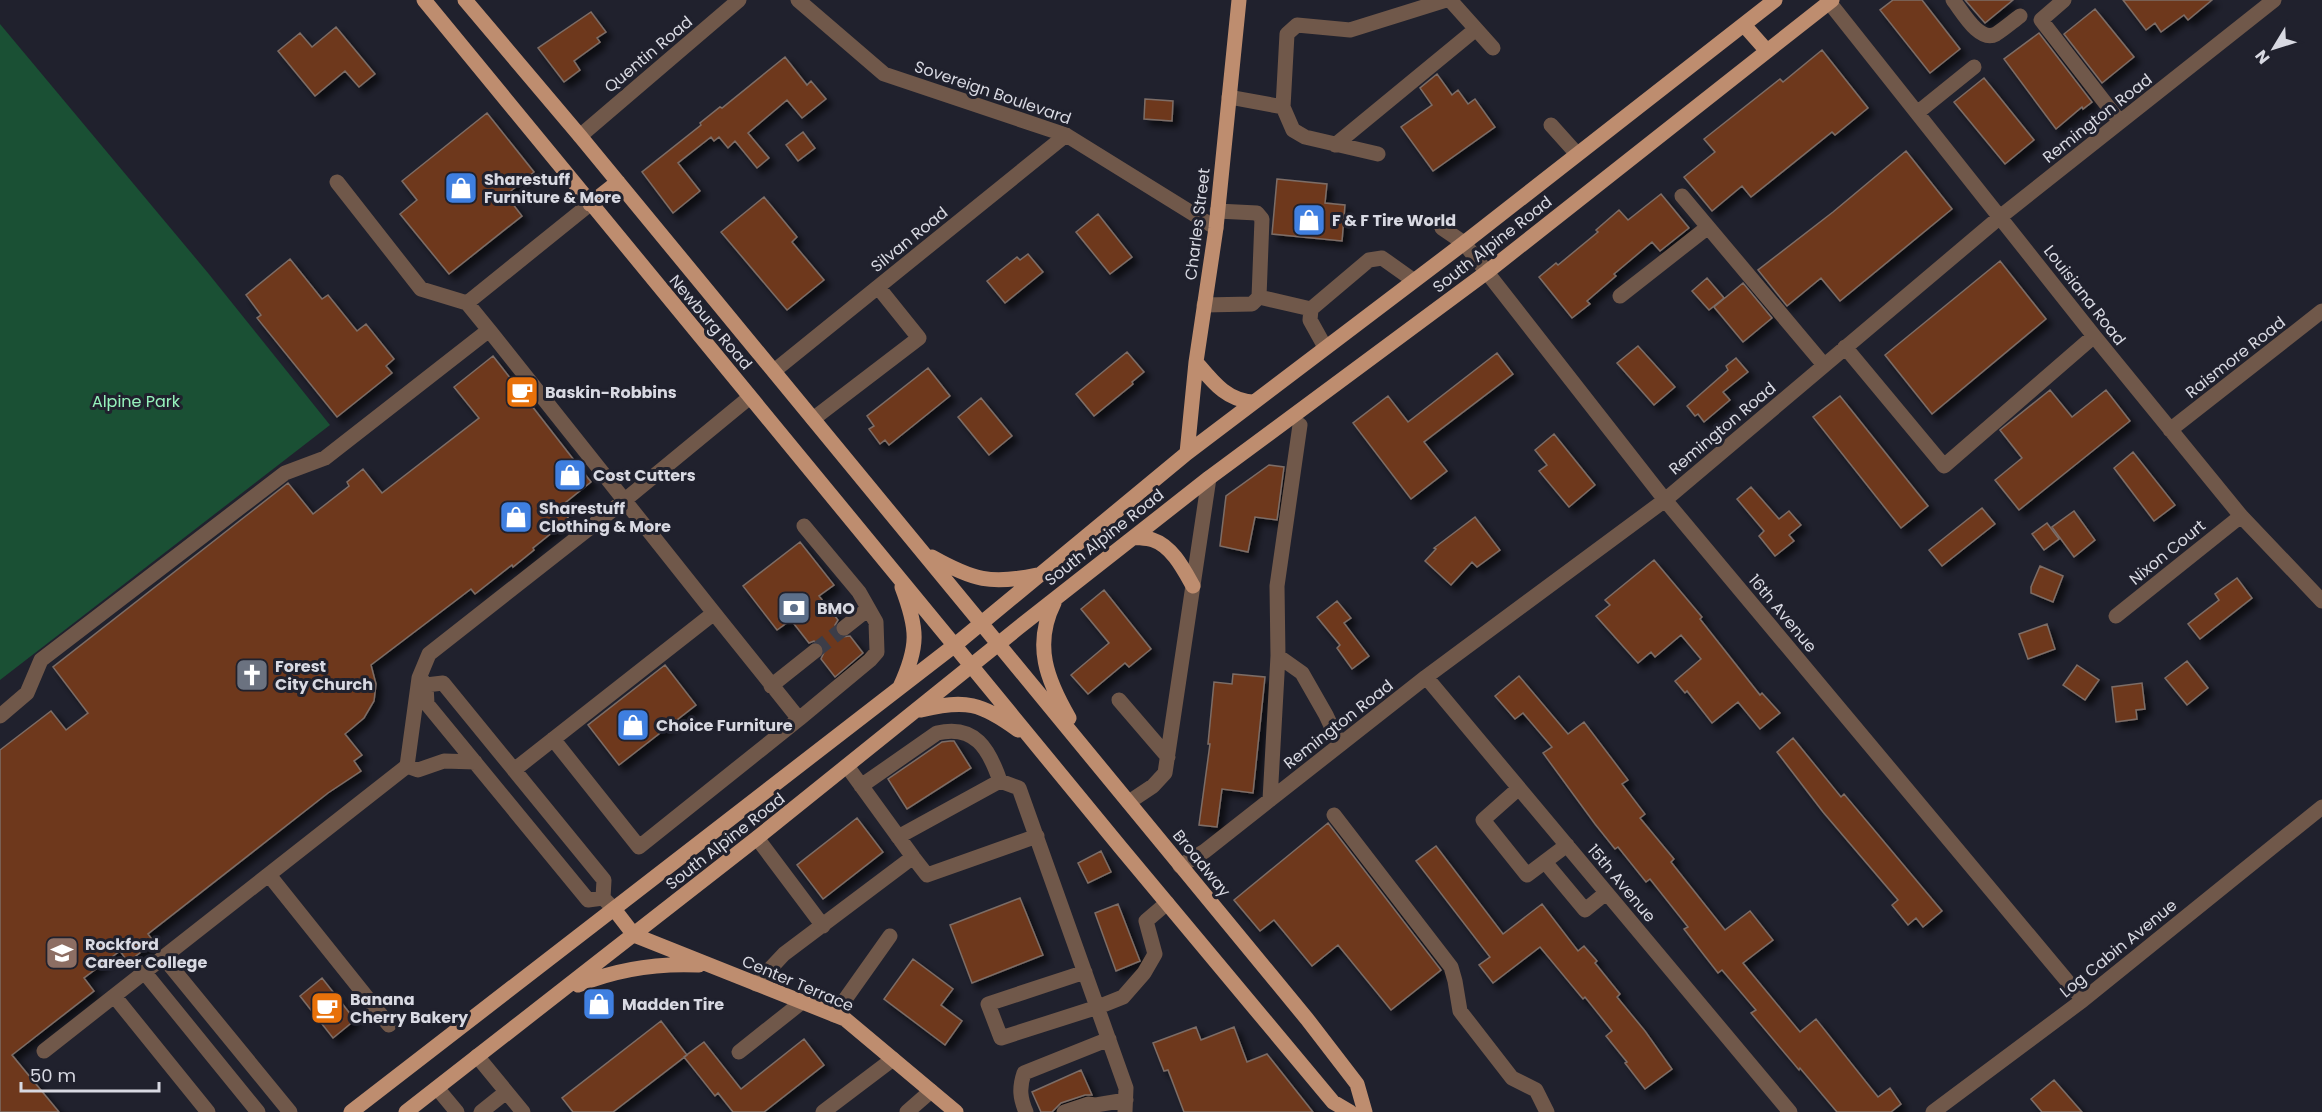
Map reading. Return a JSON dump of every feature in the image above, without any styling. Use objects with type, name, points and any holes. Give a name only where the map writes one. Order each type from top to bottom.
[{"type":"main road","name":"Newburg Road","points":[[424,0],[972,665]]},
{"type":"main road","name":"Newburg Road","points":[[465,0],[999,644]]},
{"type":"main road","name":"Charles Street","points":[[1187,453],[1196,362],[1216,228],[1239,0]]},
{"type":"main road","name":"South Alpine Road","points":[[351,1112],[956,645],[1187,453],[1464,243],[1775,0]]},
{"type":"main road","name":"South Alpine Road","points":[[406,1112],[757,838],[1209,478],[1487,272],[1830,1]]},
{"type":"main road","points":[[1744,25],[1767,51]]},
{"type":"main road","points":[[590,204],[618,182]]},
{"type":"main road","points":[[1196,362],[1227,394],[1238,401],[1253,402]]},
{"type":"main road","points":[[1134,537],[1154,540],[1167,548],[1193,586]]},
{"type":"main road","points":[[922,552],[979,579],[1006,581],[1040,575]]},
{"type":"main road","points":[[897,574],[913,617],[915,643],[910,665],[898,690]]},
{"type":"main road","points":[[1057,597],[1046,619],[1043,645],[1047,670],[1059,700],[1086,750]]},
{"type":"main road","name":"Broadway","points":[[999,644],[1307,1019],[1357,1084],[1365,1112]]},
{"type":"main road","points":[[972,665],[1333,1102],[1350,1112]]},
{"type":"main road","points":[[915,711],[948,703],[975,705],[998,715],[1033,739]]},
{"type":"main road","points":[[614,909],[634,935]]},
{"type":"main road","name":"Center Terrace","points":[[634,935],[845,1019],[956,1112]]},
{"type":"main road","points":[[559,993],[600,976],[640,967],[709,965]]},
{"type":"street","name":"Quentin Road","points":[[580,136],[740,0]]},
{"type":"street","name":"Sovereign Boulevard","points":[[798,0],[884,74],[1066,135],[1216,228]]},
{"type":"street","points":[[1378,154],[1305,137],[1293,130],[1283,107],[1287,34],[1297,26],[1350,30],[1446,0]]},
{"type":"street","points":[[1450,0],[1493,48]]},
{"type":"street","points":[[1953,0],[1978,31],[1986,36],[1994,35],[2020,16]]},
{"type":"street","points":[[2064,0],[2041,20],[2120,122]]},
{"type":"street","name":"Remington Road","points":[[1180,866],[1205,851],[1426,677],[1665,500],[2000,217],[2274,0]]},
{"type":"street","name":"Louisiana Road","points":[[1830,1],[1917,114],[2170,430],[2241,516],[2322,602]]},
{"type":"street","points":[[1335,145],[1476,29]]},
{"type":"street","points":[[1917,114],[1974,68]]},
{"type":"street","points":[[1229,97],[1283,107]]},
{"type":"street","points":[[1551,125],[1577,154]]},
{"type":"street","name":"Silvan Road","points":[[774,371],[1066,135]]},
{"type":"street","points":[[336,182],[421,289],[467,303],[799,719]]},
{"type":"street","points":[[1682,196],[1824,365]]},
{"type":"street","points":[[467,303],[590,204]]},
{"type":"street","points":[[1204,305],[1252,304],[1259,297],[1262,219],[1257,213],[1217,211]]},
{"type":"street","points":[[1620,296],[1708,227]]},
{"type":"street","name":"16th Avenue","points":[[1442,228],[1464,243],[1665,500],[2083,1000]]},
{"type":"street","points":[[1325,347],[1310,320],[1311,309],[1369,260],[1382,258],[1413,280]]},
{"type":"street","points":[[813,419],[919,338],[878,287]]},
{"type":"street","points":[[1259,297],[1311,309]]},
{"type":"street","name":"Raismore Road","points":[[2170,430],[2322,311]]},
{"type":"street","points":[[0,716],[27,693],[41,660],[285,473],[325,458],[489,330]]},
{"type":"street","points":[[1845,347],[1944,466],[2094,336]]},
{"type":"street","points":[[413,768],[423,681],[429,654],[626,500],[750,397]]},
{"type":"street","points":[[1270,800],[1278,656],[1277,586],[1300,425]]},
{"type":"street","points":[[1129,802],[1153,786],[1164,773],[1168,757],[1209,478]]},
{"type":"street","name":"Nixon Court","points":[[2116,616],[2241,516]]},
{"type":"street","points":[[553,739],[639,847],[870,660],[877,652],[876,622],[859,592],[804,526]]},
{"type":"street","points":[[844,628],[868,609]]},
{"type":"street","points":[[514,770],[714,613]]},
{"type":"street","points":[[771,686],[815,651]]},
{"type":"street","points":[[1278,656],[1302,673],[1340,745]]},
{"type":"street","name":"15th Avenue","points":[[1426,677],[1790,1112]]},
{"type":"street","points":[[423,681],[427,704],[588,900],[603,898]]},
{"type":"street","points":[[423,681],[443,683],[604,880],[603,898],[614,909]]},
{"type":"street","points":[[1119,700],[1168,757]]},
{"type":"street","points":[[861,786],[937,733],[952,729],[969,734],[983,746],[1000,781]]},
{"type":"street","points":[[44,1051],[269,875],[413,768],[444,761],[475,762]]},
{"type":"street","points":[[847,766],[927,875],[1037,836]]},
{"type":"street","points":[[898,837],[1000,781],[1019,788],[1126,1088],[1126,1106],[1092,1109],[1088,1104],[1064,1112]]},
{"type":"street","points":[[1519,788],[1483,820],[1527,875],[1567,845]]},
{"type":"street","name":"Log Cabin Avenue","points":[[1933,1112],[2083,1000],[2322,807]]},
{"type":"street","points":[[1334,815],[1451,967],[1460,1011],[1512,1078],[1536,1090],[1547,1112]]},
{"type":"street","points":[[757,838],[823,926]]},
{"type":"street","points":[[756,984],[784,954],[913,857]]},
{"type":"street","points":[[1545,862],[1585,910],[1606,892]]},
{"type":"street","points":[[269,875],[389,1025]]},
{"type":"street","points":[[1085,972],[988,1004],[1001,1038],[1123,997],[1144,973],[1155,954],[1146,921],[1167,903]]},
{"type":"street","points":[[834,1015],[890,936]]},
{"type":"street","points":[[164,958],[290,1112]]},
{"type":"street","points":[[146,973],[258,1112]]},
{"type":"street","points":[[115,997],[208,1112]]},
{"type":"street","points":[[739,1052],[802,1002]]},
{"type":"street","points":[[1024,1073],[1109,1039]]},
{"type":"street","points":[[477,1056],[524,1112]]},
{"type":"street","points":[[823,1112],[893,1059]]},
{"type":"street","points":[[1024,1073],[1020,1086],[1021,1101],[1026,1112]]},
{"type":"street","points":[[1024,1073],[1026,1089],[1035,1112]]},
{"type":"street","points":[[437,1088],[457,1112]]},
{"type":"street","points":[[907,1112],[931,1091]]},
{"type":"street","points":[[481,1112],[506,1092]]},
{"type":"green space","name":"Alpine Park","points":[[0,24],[208,273],[330,425],[0,680]]},
{"type":"building","points":[[1893,0],[1922,0],[1960,49],[1930,73],[1880,10]]},
{"type":"building","points":[[1965,0],[2013,0],[1985,23]]},
{"type":"building","points":[[2123,0],[2212,0],[2188,20],[2184,15],[2161,32],[2155,23],[2146,30]]},
{"type":"building","points":[[2095,9],[2134,57],[2102,83],[2064,34]]},
{"type":"building","points":[[591,12],[606,32],[597,38],[600,42],[574,61],[580,70],[564,82],[538,48]]},
{"type":"building","points":[[336,27],[375,74],[359,87],[345,71],[315,96],[278,51],[300,33],[312,47]]},
{"type":"building","points":[[2039,33],[2092,102],[2083,109],[2082,107],[2056,129],[2004,59]]},
{"type":"building","points":[[1822,50],[1868,108],[1835,135],[1832,132],[1751,197],[1742,186],[1712,211],[1684,177],[1715,152],[1704,139],[1780,79],[1783,82]]},
{"type":"building","points":[[785,57],[807,85],[811,81],[826,99],[802,118],[787,100],[748,133],[769,158],[757,168],[735,141],[728,148],[719,137],[714,141],[711,137],[678,163],[700,191],[673,213],[642,172],[701,125],[700,123]]},
{"type":"building","points":[[1437,74],[1452,95],[1458,90],[1468,104],[1475,99],[1495,127],[1433,171],[1401,127],[1432,105],[1420,88]]},
{"type":"building","points":[[1984,78],[2034,140],[2005,164],[1954,102]]},
{"type":"building","points":[[1145,99],[1173,101],[1172,121],[1144,119]]},
{"type":"building","name":"Sharestuff Furniture & More","points":[[487,113],[534,172],[506,195],[522,216],[449,274],[400,214],[417,200],[402,181]]},
{"type":"building","points":[[803,132],[815,148],[798,161],[786,145]]},
{"type":"building","points":[[1906,151],[1952,209],[1840,301],[1821,278],[1787,306],[1758,270]]},
{"type":"building","name":"F & F Tire World","points":[[1277,179],[1327,184],[1325,203],[1345,205],[1342,241],[1272,234]]},
{"type":"building","points":[[1661,194],[1689,228],[1660,251],[1652,242],[1614,274],[1616,276],[1587,301],[1590,304],[1572,318],[1539,277],[1556,263],[1558,265],[1598,232],[1596,230],[1619,210],[1628,220]]},
{"type":"building","points":[[764,197],[797,237],[792,242],[824,280],[787,310],[721,232]]},
{"type":"building","points":[[1098,214],[1132,257],[1110,274],[1076,232]]},
{"type":"building","points":[[1028,254],[1043,272],[1005,303],[987,281],[1017,257],[1020,260]]},
{"type":"building","points":[[290,259],[322,299],[328,295],[357,331],[366,324],[394,359],[386,366],[392,373],[337,417],[257,318],[261,315],[246,295]]},
{"type":"building","points":[[2000,261],[2046,319],[1932,414],[1885,355]]},
{"type":"building","points":[[1707,278],[1724,298],[1709,310],[1692,291]]},
{"type":"building","points":[[1743,283],[1772,318],[1743,342],[1714,307]]},
{"type":"building","points":[[1638,346],[1675,387],[1654,405],[1617,363]]},
{"type":"building","points":[[1127,352],[1144,372],[1094,416],[1076,394]]},
{"type":"building","points":[[1497,353],[1513,374],[1424,442],[1447,471],[1411,499],[1353,423],[1388,396],[1408,422]]},
{"type":"building","points":[[493,356],[591,482],[560,507],[569,519],[513,567],[512,565],[475,594],[471,589],[371,665],[376,684],[374,701],[364,718],[345,734],[362,755],[354,761],[361,771],[328,793],[148,934],[154,942],[128,962],[120,951],[84,978],[94,991],[12,1055],[59,1112],[0,1112],[0,750],[51,711],[66,730],[88,713],[53,667],[288,483],[313,514],[349,486],[347,482],[363,469],[382,493],[479,418],[454,387]]},
{"type":"building","points":[[1736,358],[1748,372],[1723,392],[1730,400],[1704,422],[1687,406],[1728,370],[1726,366]]},
{"type":"building","points":[[928,368],[950,396],[889,445],[885,440],[880,444],[869,429],[874,426],[867,416]]},
{"type":"building","points":[[2050,390],[2072,417],[2106,390],[2130,421],[2019,510],[1995,480],[2022,458],[2000,430]]},
{"type":"building","points":[[1840,396],[1928,506],[1901,528],[1813,417]]},
{"type":"building","points":[[981,398],[1012,436],[989,455],[958,417]]},
{"type":"building","points":[[1554,434],[1595,485],[1569,507],[1539,471],[1547,465],[1535,450]]},
{"type":"building","points":[[2133,452],[2175,505],[2154,521],[2114,468]]},
{"type":"building","points":[[1269,465],[1284,467],[1277,520],[1255,517],[1248,552],[1220,546],[1226,496]]},
{"type":"building","points":[[1751,487],[1779,519],[1789,511],[1801,525],[1789,535],[1794,541],[1775,556],[1759,536],[1764,531],[1737,499]]},
{"type":"building","points":[[1982,508],[1995,524],[1942,566],[1929,550]]},
{"type":"building","points":[[2074,511],[2095,540],[2074,557],[2052,527]]},
{"type":"building","points":[[1475,517],[1500,550],[1477,567],[1472,562],[1451,585],[1425,561],[1436,549],[1434,548]]},
{"type":"building","points":[[2047,523],[2059,539],[2044,550],[2032,534]]},
{"type":"building","name":"BMO","points":[[800,542],[834,585],[819,596],[838,620],[835,625],[836,634],[841,637],[850,636],[863,653],[835,677],[821,659],[825,650],[822,645],[814,641],[809,643],[791,620],[777,630],[743,586]]},
{"type":"building","points":[[1654,560],[1702,617],[1700,619],[1760,695],[1762,693],[1780,713],[1760,729],[1738,702],[1712,723],[1687,691],[1685,693],[1675,681],[1701,659],[1681,635],[1655,657],[1651,652],[1638,663],[1596,616],[1610,605],[1605,600]]},
{"type":"building","points":[[2040,566],[2063,576],[2053,602],[2031,593],[2031,587]]},
{"type":"building","points":[[2237,578],[2252,598],[2200,639],[2188,624],[2219,600],[2215,594]]},
{"type":"building","points":[[1104,590],[1151,649],[1129,667],[1125,663],[1088,694],[1071,675],[1109,643],[1081,609]]},
{"type":"building","points":[[1337,601],[1351,618],[1344,623],[1369,656],[1352,669],[1337,648],[1340,645],[1317,617]]},
{"type":"building","points":[[2047,624],[2055,649],[2028,659],[2019,634]]},
{"type":"building","points":[[2187,661],[2208,688],[2187,705],[2165,678]]},
{"type":"building","points":[[665,665],[696,705],[619,765],[588,725]]},
{"type":"building","points":[[2077,665],[2099,680],[2085,700],[2063,685]]},
{"type":"building","points":[[1233,674],[1265,677],[1253,793],[1222,789],[1217,827],[1199,825],[1210,744],[1208,744],[1214,682],[1232,684]]},
{"type":"building","points":[[1519,676],[1568,734],[1584,722],[1628,780],[1622,784],[1645,814],[1640,818],[1674,859],[1671,862],[1725,930],[1750,911],[1773,940],[1743,963],[1800,1032],[1816,1019],[1878,1097],[1890,1088],[1901,1104],[1891,1112],[1837,1112],[1800,1068],[1799,1070],[1751,1013],[1756,1010],[1722,970],[1718,973],[1684,929],[1688,927],[1650,879],[1646,882],[1618,847],[1615,849],[1595,824],[1543,753],[1552,747],[1523,713],[1515,719],[1495,696]]},
{"type":"building","points":[[2142,683],[2145,709],[2136,710],[2137,719],[2116,722],[2112,687]]},
{"type":"building","points":[[1793,738],[1841,797],[1844,794],[1942,911],[1923,927],[1916,918],[1908,925],[1892,905],[1898,900],[1823,812],[1777,752]]},
{"type":"building","points":[[954,741],[971,768],[907,809],[888,779],[942,742]]},
{"type":"building","points":[[857,818],[883,852],[823,899],[797,865]]},
{"type":"building","points":[[1328,823],[1441,970],[1391,1010],[1338,945],[1312,966],[1274,920],[1260,931],[1234,900]]},
{"type":"building","points":[[1436,846],[1503,934],[1542,904],[1578,951],[1584,946],[1597,961],[1595,963],[1620,994],[1617,997],[1672,1069],[1645,1089],[1606,1036],[1612,1031],[1540,947],[1493,983],[1479,965],[1490,957],[1416,861]]},
{"type":"building","points":[[1101,851],[1111,872],[1088,883],[1078,863]]},
{"type":"building","points":[[1020,898],[1043,955],[972,983],[950,925]]},
{"type":"building","points":[[1118,904],[1140,961],[1116,971],[1095,913]]},
{"type":"building","points":[[913,959],[953,989],[941,1005],[962,1021],[945,1045],[884,999]]},
{"type":"building","name":"Banana Cherry Bakery","points":[[322,978],[355,1020],[333,1038],[300,996]]},
{"type":"building","points":[[661,1021],[687,1055],[613,1112],[573,1112],[562,1098]]},
{"type":"building","points":[[1196,1027],[1201,1040],[1234,1027],[1247,1062],[1267,1054],[1313,1112],[1184,1112],[1168,1070],[1164,1071],[1153,1043]]},
{"type":"building","points":[[804,1039],[824,1065],[764,1112],[733,1112],[718,1093],[715,1096],[684,1057],[704,1042],[741,1089]]},
{"type":"building","points":[[1081,1070],[1092,1095],[1061,1103],[1052,1112],[1041,1112],[1032,1092]]},
{"type":"building","points":[[2054,1080],[2082,1112],[2042,1112],[2031,1099]]},
{"type":"tunnel","points":[[815,651],[844,628]]},
{"type":"place","name":"Sharestuff Furniture & More","points":[[461,188]]},
{"type":"place","name":"F & F Tire World","points":[[1309,220]]},
{"type":"place","name":"Baskin-Robbins","points":[[522,392]]},
{"type":"place","name":"Cost Cutters","points":[[570,475]]},
{"type":"place","name":"Sharestuff Clothing & More","points":[[516,517]]},
{"type":"place","name":"BMO","points":[[794,608]]},
{"type":"place","name":"Forest City Church","points":[[252,675]]},
{"type":"place","name":"Choice Furniture","points":[[633,725]]},
{"type":"place","name":"Rockford Career College","points":[[62,953]]},
{"type":"place","name":"Madden Tire","points":[[599,1004]]},
{"type":"place","name":"Banana Cherry Bakery","points":[[327,1008]]}]
